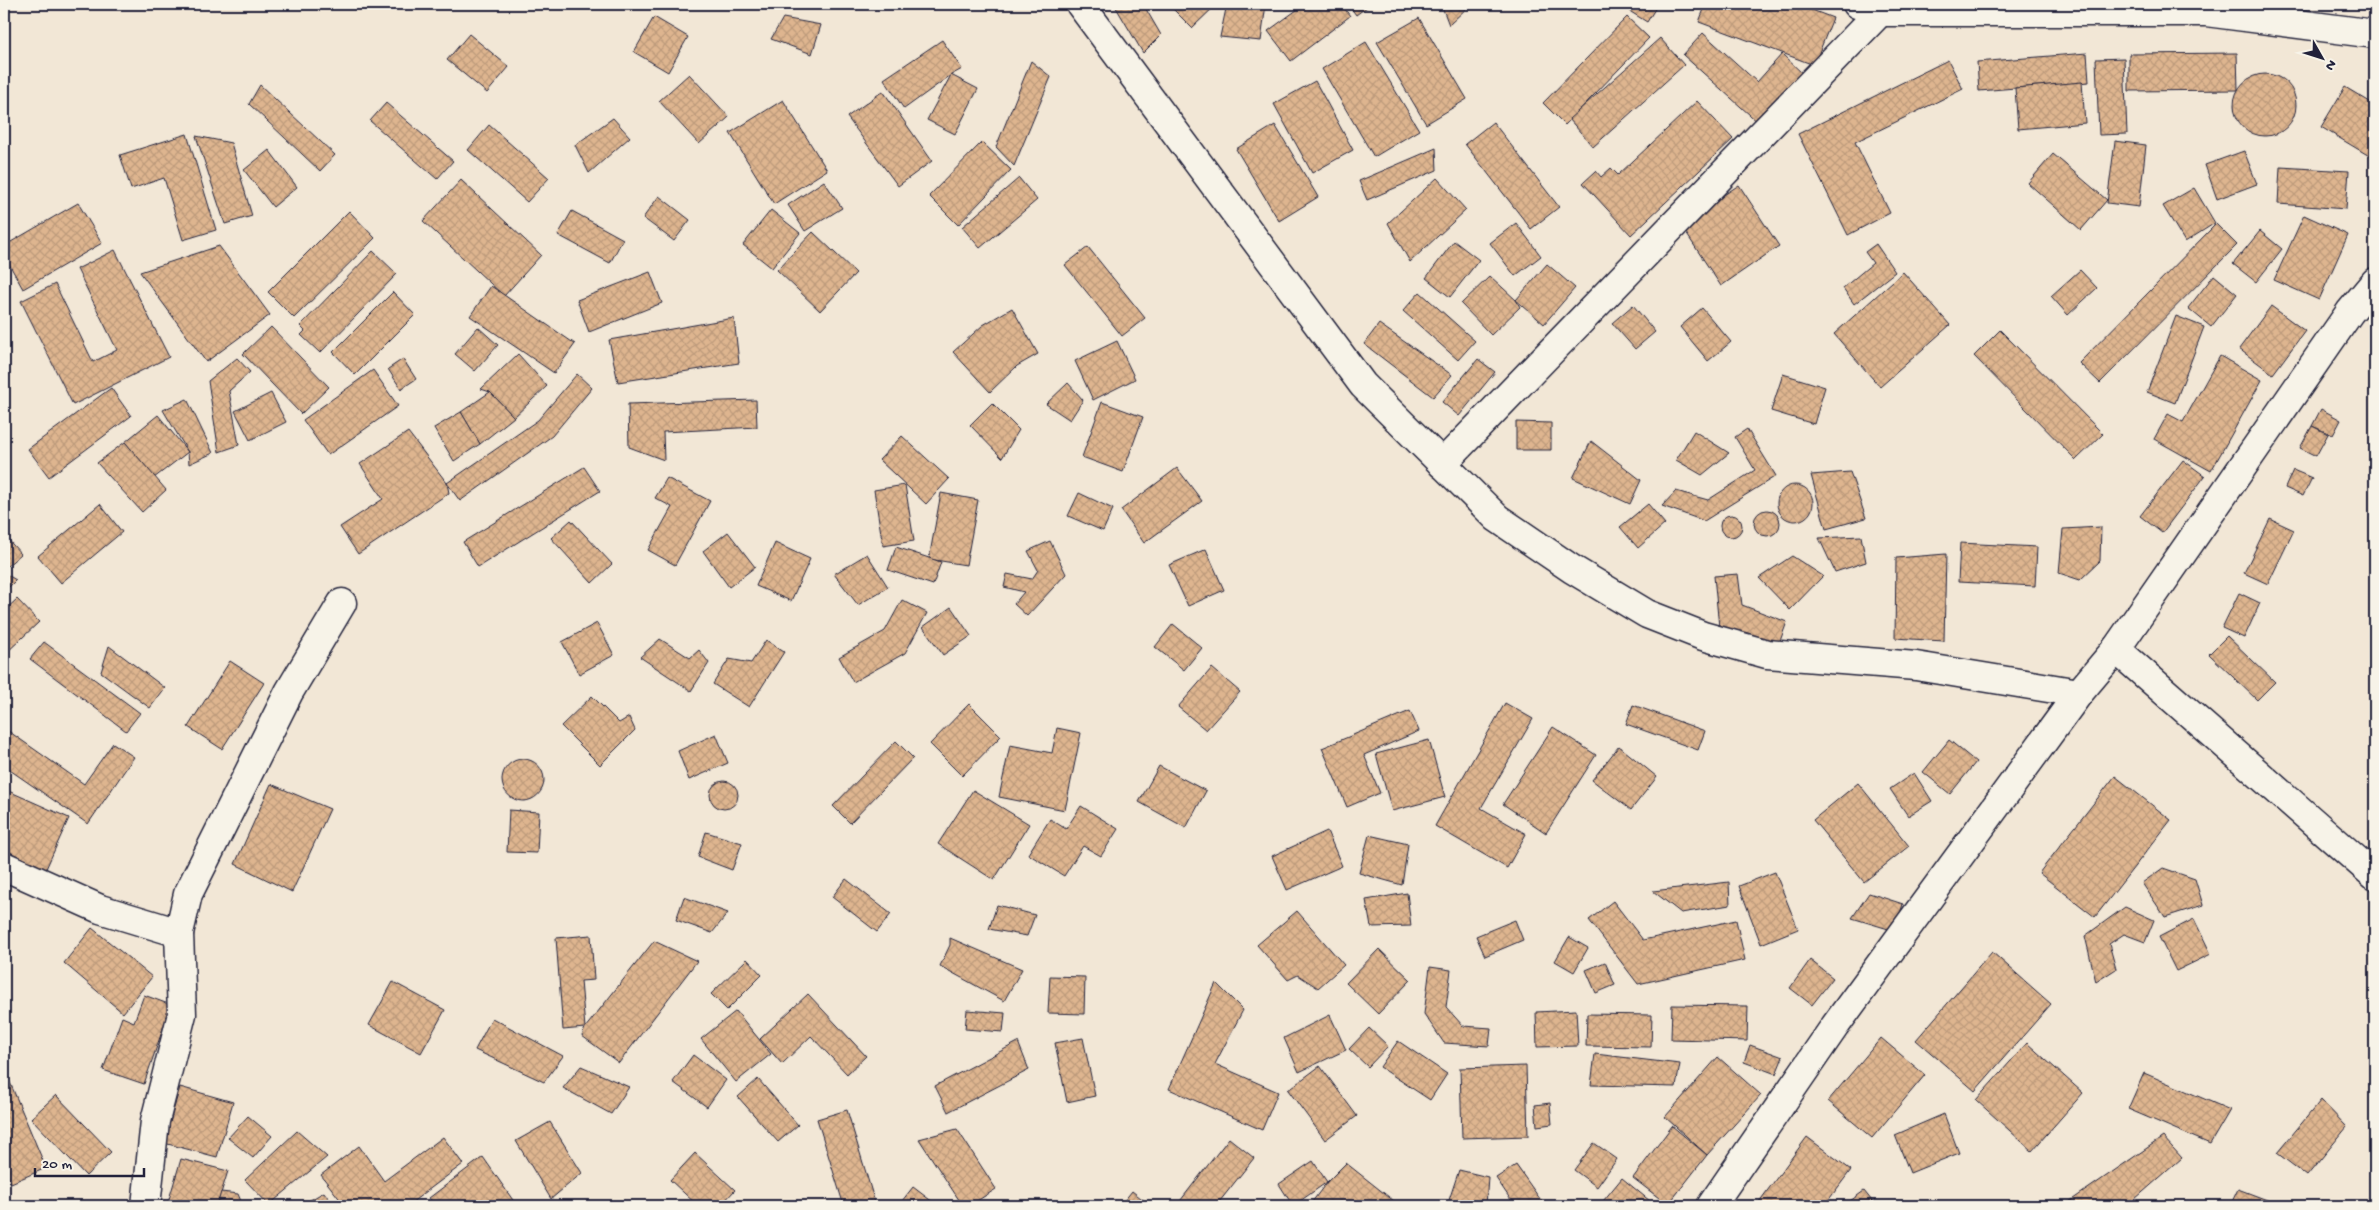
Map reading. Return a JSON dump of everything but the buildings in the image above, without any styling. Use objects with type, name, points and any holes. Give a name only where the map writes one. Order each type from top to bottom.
[{"type":"street","points":[[1080,4],[1363,385],[1497,518],[1572,569],[1648,614],[1703,636],[1767,654],[1916,666],[2079,693]]},
{"type":"street","points":[[1442,464],[1872,7],[2206,12],[2375,34]]},
{"type":"street","points":[[1711,1206],[1835,1026],[2079,693],[2116,649],[2350,312],[2375,282]]},
{"type":"street","points":[[146,1206],[156,1121],[182,1014],[179,933],[188,894],[245,776],[289,692],[342,603]]},
{"type":"street","points":[[2116,649],[2375,876]]},
{"type":"street","points":[[4,866],[100,909],[179,933]]}]
